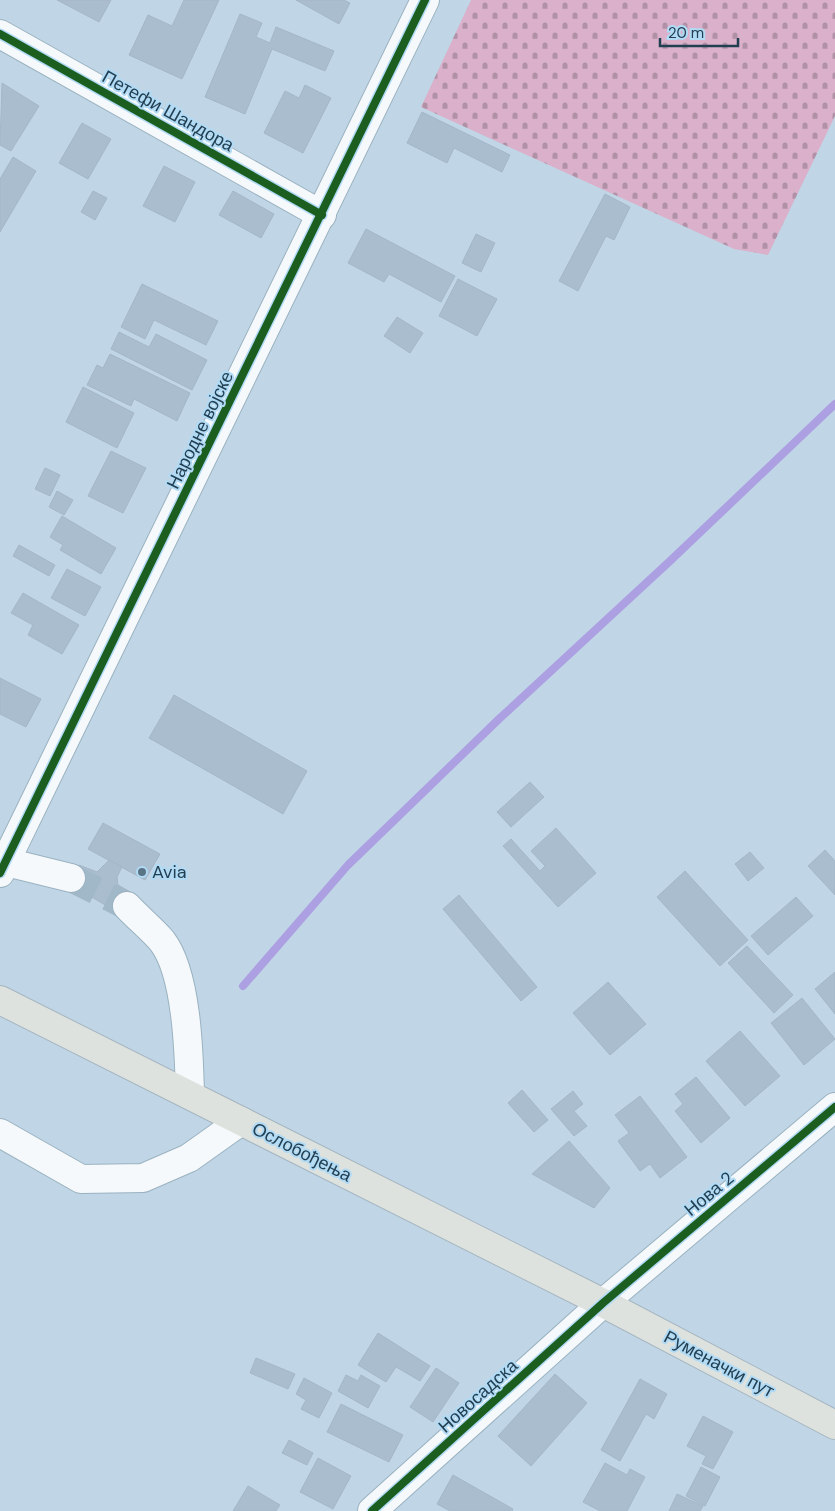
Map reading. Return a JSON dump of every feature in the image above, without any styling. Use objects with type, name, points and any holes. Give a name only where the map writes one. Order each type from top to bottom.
[{"type":"main road","name":"Ослобођења","points":[[0,1000],[603,1303]]},
{"type":"main road","name":"Руменачки пут","points":[[603,1303],[835,1425]]},
{"type":"street","name":"Народне војске","points":[[3,868],[425,0]]},
{"type":"street","name":"Петефи Шандора","points":[[0,34],[322,215]]},
{"type":"street","points":[[3,868],[71,878]]},
{"type":"street","points":[[127,906],[163,942],[180,981],[189,1063],[190,1094]]},
{"type":"street","name":"Нова 2","points":[[603,1303],[835,1107]]},
{"type":"street","points":[[0,1134],[80,1179],[142,1178],[189,1158],[241,1121]]},
{"type":"street","name":"Новосадска","points":[[372,1511],[603,1303]]},
{"type":"green space","points":[[471,0],[835,0],[835,116],[768,255],[734,249],[421,107]]},
{"type":"building","points":[[57,0],[111,0],[99,22]]},
{"type":"building","points":[[184,0],[219,0],[182,79],[129,55],[148,15],[172,26]]},
{"type":"building","points":[[296,0],[344,0],[350,3],[339,24]]},
{"type":"building","points":[[240,14],[262,23],[256,37],[270,43],[276,27],[334,51],[325,71],[272,49],[245,114],[205,97]]},
{"type":"building","points":[[2,83],[39,106],[11,151],[0,145]]},
{"type":"building","points":[[305,85],[331,98],[303,153],[264,133],[285,91],[299,98]]},
{"type":"building","points":[[422,112],[510,155],[502,172],[454,148],[447,163],[407,143]]},
{"type":"building","points":[[82,123],[111,139],[88,179],[59,163]]},
{"type":"building","points":[[13,157],[36,171],[0,232],[0,179]]},
{"type":"building","points":[[164,166],[195,182],[175,222],[143,206]]},
{"type":"building","points":[[93,191],[107,198],[95,220],[81,212]]},
{"type":"building","points":[[233,191],[274,214],[261,238],[219,215]]},
{"type":"building","points":[[605,194],[630,207],[614,240],[606,236],[578,291],[559,281]]},
{"type":"building","points":[[366,229],[455,276],[441,302],[389,274],[384,282],[348,263]]},
{"type":"building","points":[[476,234],[495,243],[481,272],[462,263]]},
{"type":"building","points":[[458,279],[497,299],[477,336],[439,316]]},
{"type":"building","points":[[142,284],[218,321],[206,345],[154,320],[145,339],[121,327]]},
{"type":"building","points":[[397,317],[423,333],[410,353],[384,336]]},
{"type":"building","points":[[119,332],[149,347],[156,334],[207,360],[192,390],[111,349]]},
{"type":"building","points":[[110,354],[190,393],[177,421],[134,399],[131,406],[87,385],[97,365],[103,368]]},
{"type":"building","points":[[83,387],[134,413],[117,448],[66,422]]},
{"type":"building","points":[[111,451],[146,468],[123,513],[88,496]]},
{"type":"building","points":[[45,468],[60,475],[50,496],[35,489]]},
{"type":"building","points":[[57,491],[73,500],[64,515],[49,507]]},
{"type":"building","points":[[62,516],[116,548],[101,574],[60,550],[63,545],[50,537]]},
{"type":"building","points":[[19,545],[55,565],[49,576],[13,556]]},
{"type":"building","points":[[67,569],[101,587],[85,616],[51,598]]},
{"type":"building","points":[[23,593],[79,625],[62,654],[28,635],[33,625],[11,613]]},
{"type":"building","points":[[0,678],[41,699],[26,727],[0,714]]},
{"type":"building","points":[[174,695],[307,771],[283,814],[149,738]]},
{"type":"building","points":[[530,782],[544,797],[511,827],[497,812]]},
{"type":"building","points":[[103,823],[160,854],[145,880],[88,849]]},
{"type":"building","points":[[556,828],[596,873],[558,907],[503,846],[511,839],[540,871],[545,866],[531,851]]},
{"type":"building","points":[[825,850],[835,861],[835,895],[808,866]]},
{"type":"building","points":[[750,852],[764,868],[748,881],[735,864]]},
{"type":"building","points":[[109,860],[122,867],[117,877],[118,885],[134,894],[122,915],[68,883],[79,865],[97,872]]},
{"type":"building","points":[[685,871],[748,940],[720,966],[657,897]]},
{"type":"building","points":[[459,895],[537,987],[521,1001],[443,909]]},
{"type":"building","points":[[796,897],[813,916],[768,955],[751,936]]},
{"type":"building","points":[[747,946],[793,995],[774,1013],[728,963]]},
{"type":"building","points":[[835,972],[835,1014],[815,989]]},
{"type":"building","points":[[608,982],[646,1024],[610,1055],[573,1013]]},
{"type":"building","points":[[802,998],[835,1039],[804,1065],[771,1023]]},
{"type":"building","points":[[740,1031],[780,1076],[745,1106],[706,1061]]},
{"type":"building","points":[[696,1077],[730,1118],[701,1143],[675,1111],[683,1104],[675,1094]]},
{"type":"building","points":[[522,1090],[548,1120],[534,1132],[508,1103]]},
{"type":"building","points":[[573,1091],[583,1104],[574,1111],[587,1126],[574,1136],[551,1109]]},
{"type":"building","points":[[640,1096],[687,1157],[660,1178],[650,1164],[640,1171],[618,1141],[629,1133],[615,1115]]},
{"type":"building","points":[[569,1141],[610,1188],[594,1208],[532,1174]]},
{"type":"building","points":[[378,1333],[430,1366],[420,1381],[396,1367],[386,1382],[358,1365]]},
{"type":"building","points":[[256,1358],[295,1374],[288,1389],[250,1373]]},
{"type":"building","points":[[436,1368],[459,1383],[433,1422],[410,1407]]},
{"type":"building","points":[[555,1374],[587,1403],[531,1466],[498,1436]]},
{"type":"building","points":[[346,1375],[358,1381],[361,1375],[380,1386],[368,1408],[338,1391]]},
{"type":"building","points":[[304,1378],[332,1393],[319,1418],[301,1409],[306,1400],[296,1394]]},
{"type":"building","points":[[640,1379],[667,1394],[654,1419],[646,1414],[620,1461],[601,1450]]},
{"type":"building","points":[[341,1404],[403,1435],[389,1462],[327,1432]]},
{"type":"building","points":[[703,1416],[733,1432],[713,1469],[702,1464],[706,1456],[687,1446]]},
{"type":"building","points":[[289,1440],[313,1453],[307,1465],[282,1453]]},
{"type":"building","points":[[318,1458],[351,1476],[333,1509],[300,1492]]},
{"type":"building","points":[[605,1463],[627,1475],[630,1469],[645,1477],[627,1511],[600,1511],[583,1502]]},
{"type":"building","points":[[701,1467],[720,1477],[705,1506],[686,1496]]},
{"type":"building","points":[[453,1475],[513,1509],[512,1511],[450,1511],[437,1504]]},
{"type":"building","points":[[248,1486],[280,1505],[276,1511],[233,1511]]},
{"type":"building","points":[[677,1494],[703,1506],[700,1511],[669,1511]]},
{"type":"waterway","points":[[243,986],[348,865],[499,719],[670,561],[835,404]]},
{"type":"tunnel","points":[[71,878],[127,906]]},
{"type":"cycle path","points":[[0,873],[425,0]]},
{"type":"cycle path","points":[[0,34],[322,215]]},
{"type":"cycle path","points":[[372,1511],[603,1303],[835,1107]]},
{"type":"place","name":"Avia","points":[[142,872]]}]
